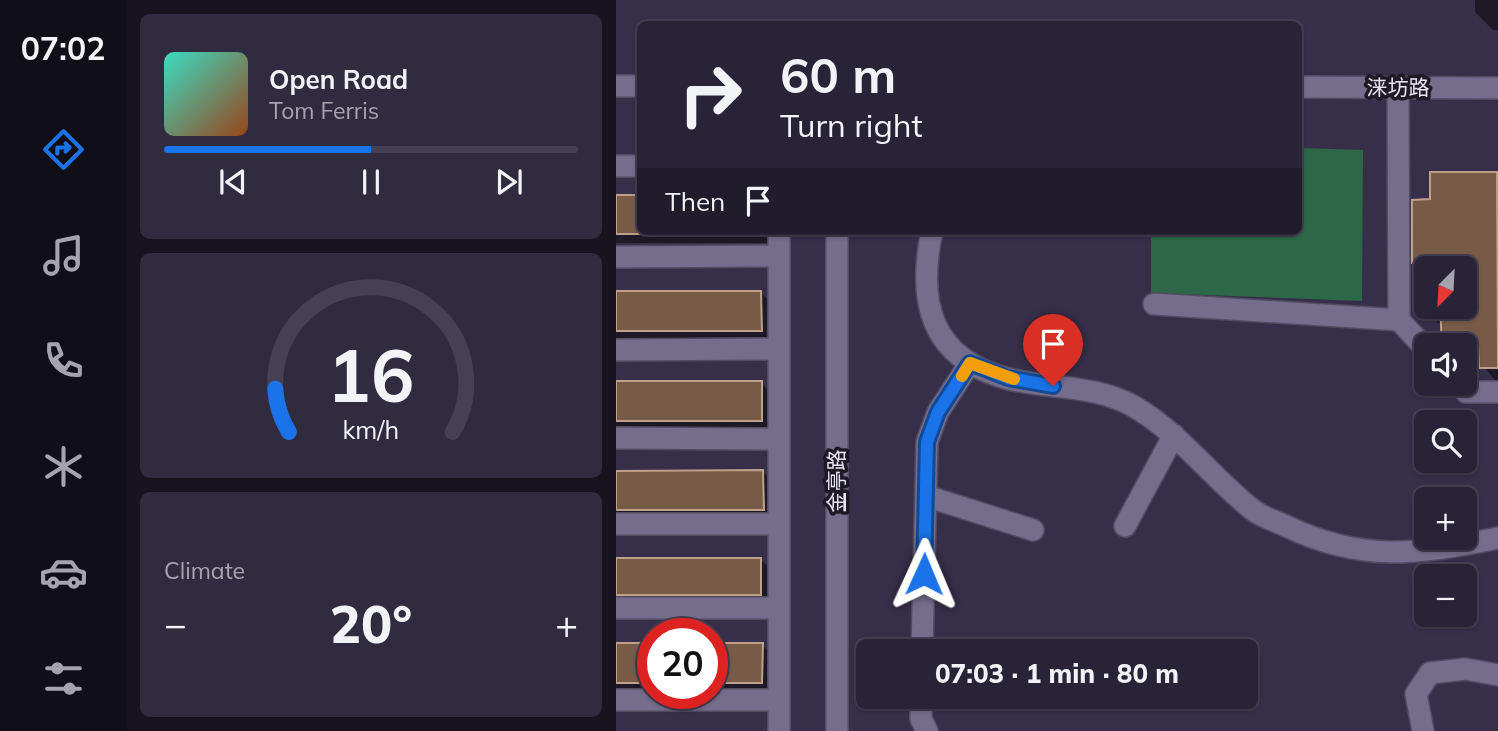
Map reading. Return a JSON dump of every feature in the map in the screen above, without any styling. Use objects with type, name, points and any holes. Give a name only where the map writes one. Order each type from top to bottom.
[{"type":"street","points":[[616,86],[637,86]]},
{"type":"street","name":"涞坊路","points":[[1302,88],[1498,88]]},
{"type":"street","points":[[1398,88],[1399,320],[1414,336]]},
{"type":"street","points":[[616,166],[637,166]]},
{"type":"street","points":[[779,235],[779,731]]},
{"type":"street","name":"金亭路","points":[[837,235],[837,731]]},
{"type":"street","points":[[931,235],[925,264],[926,301],[940,336],[970,363],[1008,378],[1098,393],[1130,404],[1162,424],[1255,511],[1318,541],[1391,554],[1498,538]]},
{"type":"street","points":[[616,257],[779,256]]},
{"type":"street","points":[[1154,304],[1399,320]]},
{"type":"street","points":[[616,350],[779,349]]},
{"type":"street","points":[[922,639],[927,442],[938,412],[970,363]]},
{"type":"street","points":[[1477,392],[1498,392]]},
{"type":"street","points":[[1125,526],[1174,435]]},
{"type":"street","points":[[616,438],[779,439]]},
{"type":"street","points":[[926,496],[1033,530]]},
{"type":"street","points":[[616,524],[779,524]]},
{"type":"street","points":[[616,608],[779,608]]},
{"type":"street","points":[[1423,731],[1416,694],[1430,673],[1465,669],[1498,675]]},
{"type":"street","points":[[616,700],[779,700]]},
{"type":"street","points":[[920,709],[920,719],[927,731]]},
{"type":"green space","points":[[1302,148],[1363,150],[1362,301],[1151,293],[1151,235],[1302,235]]},
{"type":"building","points":[[1430,172],[1497,172],[1498,368],[1479,368],[1477,333],[1441,333],[1441,319],[1477,319],[1477,256],[1414,256],[1412,263],[1412,200],[1430,199]]},
{"type":"building","points":[[616,195],[637,195],[637,234],[616,234]]},
{"type":"building","points":[[616,291],[761,291],[762,331],[616,331]]},
{"type":"building","points":[[616,381],[762,381],[762,421],[616,421]]},
{"type":"building","points":[[763,470],[764,510],[616,510],[616,471]]},
{"type":"building","points":[[616,558],[761,558],[761,595],[616,595]]},
{"type":"building","points":[[616,643],[637,643],[637,683],[616,683]]},
{"type":"building","points":[[728,643],[763,643],[762,683],[728,683]]},
{"type":"slow traffic","points":[[962,376],[970,363],[1014,379]]},
{"type":"route","points":[[924,574],[927,442],[938,412],[970,363],[1008,378],[1053,386]]}]
